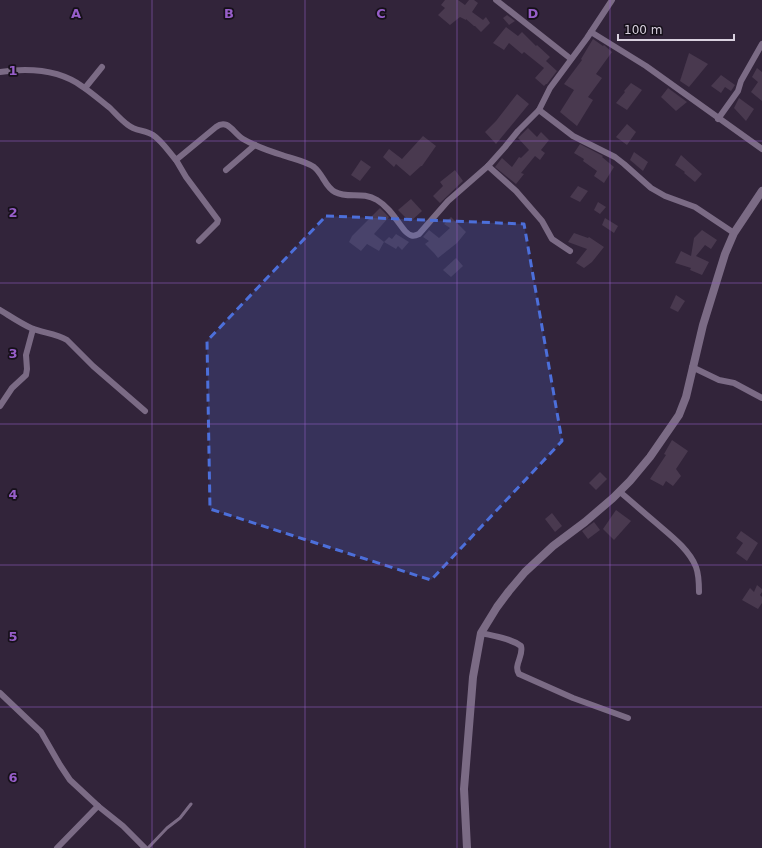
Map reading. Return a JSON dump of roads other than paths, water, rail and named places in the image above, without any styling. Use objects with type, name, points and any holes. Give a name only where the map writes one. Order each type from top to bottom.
[{"type":"street","points":[[496,0],[571,59]]},
{"type":"street","points":[[176,160],[220,124],[228,125],[241,138],[254,145],[304,162],[314,167],[329,188],[335,192],[348,195],[363,195],[376,199],[387,208],[409,235],[412,236],[419,234],[448,201],[488,166],[518,131],[539,110],[550,88],[591,32],[612,0]]},
{"type":"street","points":[[591,32],[646,66],[718,119],[762,149]]},
{"type":"street","points":[[718,119],[738,91],[740,81],[762,44]]},
{"type":"street","points":[[85,88],[102,67]]},
{"type":"street","points":[[0,72],[26,70],[53,74],[73,81],[85,88],[132,128],[153,135],[176,160],[218,220],[217,223],[199,241]]},
{"type":"street","points":[[539,110],[573,136],[624,164],[651,188],[665,196],[695,206],[734,233]]},
{"type":"street","points":[[226,170],[254,145]]},
{"type":"street","points":[[488,166],[516,191],[542,221],[552,239],[570,251]]},
{"type":"street","points":[[467,848],[464,789],[473,677],[481,633],[509,591],[525,572],[553,546],[585,522],[620,492],[650,457],[679,415],[686,396],[692,367],[717,276],[725,254],[734,233],[762,191]]},
{"type":"street","points":[[0,310],[25,325],[57,335],[67,340],[93,366],[145,411]]},
{"type":"street","points":[[0,406],[12,388],[26,375],[26,355],[33,328]]},
{"type":"street","points":[[692,367],[719,380],[734,383],[762,398]]},
{"type":"street","points":[[620,492],[673,538],[691,557],[698,574],[699,592]]},
{"type":"street","points":[[481,633],[505,639],[521,646],[522,652],[516,668],[519,674],[573,698],[628,718]]},
{"type":"street","points":[[1,697],[41,732],[70,780],[146,848]]},
{"type":"street","points":[[57,848],[98,806]]},
{"type":"lane","points":[[146,848],[170,825],[180,818],[191,804]]}]
